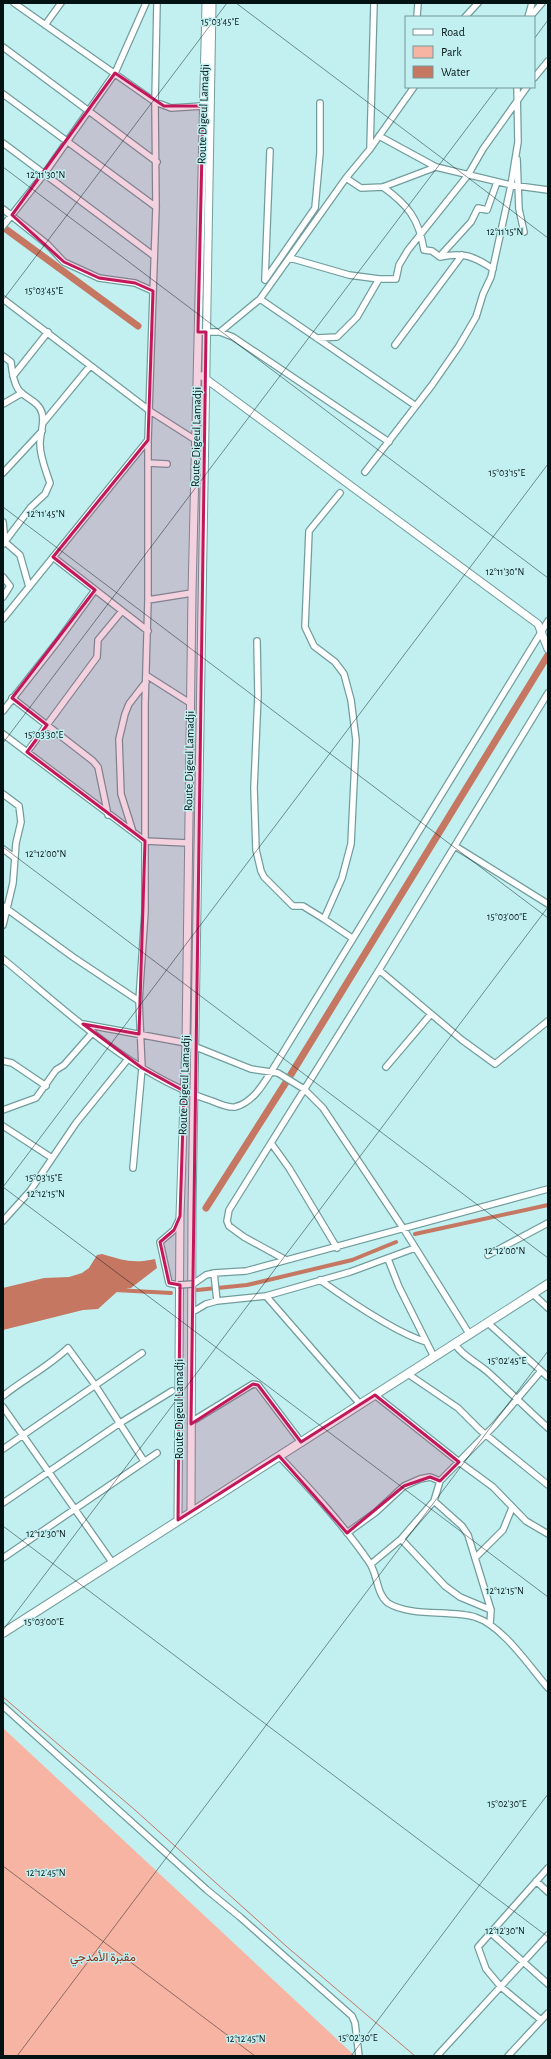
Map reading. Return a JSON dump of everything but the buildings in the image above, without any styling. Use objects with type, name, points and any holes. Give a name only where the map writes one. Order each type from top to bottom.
[{"type":"highway","points":[[3,1633],[548,1284]]},
{"type":"main road","name":"Route Digeul Lamadji","points":[[178,1520],[180,1216],[186,1043],[192,593],[197,441],[197,372],[206,3]]},
{"type":"main road","name":"Route Digeul Lamadji","points":[[190,1512],[194,1046],[212,3]]},
{"type":"main road","points":[[197,372],[538,624],[548,649]]},
{"type":"street","points":[[14,3],[155,102],[171,108],[203,106]]},
{"type":"street","points":[[45,25],[61,3]]},
{"type":"street","points":[[3,226],[45,173],[115,74],[146,3]]},
{"type":"street","points":[[133,1168],[142,1068],[139,1034],[139,1001],[144,912],[146,675],[148,631],[148,440],[157,162],[155,102],[157,3]]},
{"type":"street","points":[[370,149],[374,3]]},
{"type":"street","points":[[417,16],[418,3]]},
{"type":"street","points":[[466,16],[478,3]]},
{"type":"street","points":[[529,16],[532,3]]},
{"type":"street","points":[[530,16],[542,3]]},
{"type":"street","points":[[3,47],[157,162]]},
{"type":"street","points":[[535,77],[548,61]]},
{"type":"street","points":[[220,332],[260,299],[346,178],[370,149],[413,88]]},
{"type":"street","points":[[517,88],[516,150],[519,209],[524,232]]},
{"type":"street","points":[[290,258],[349,275],[379,279],[396,279],[399,265],[421,234],[468,175],[483,149],[526,88]]},
{"type":"street","points":[[3,94],[156,207]]},
{"type":"street","points":[[265,280],[315,208],[320,153],[320,103]]},
{"type":"street","points":[[379,136],[436,167],[511,185],[548,190]]},
{"type":"street","points":[[3,143],[154,256]]},
{"type":"street","points":[[265,291],[270,150]]},
{"type":"street","points":[[365,472],[416,406],[459,346],[476,317],[493,269],[511,185],[516,150]]},
{"type":"street","points":[[346,178],[362,188],[383,187],[436,167]]},
{"type":"street","points":[[440,257],[471,222],[478,208],[487,210],[497,182]]},
{"type":"street","points":[[383,187],[401,200],[414,217],[421,234],[424,250],[432,251],[440,257]]},
{"type":"street","points":[[3,209],[47,244],[64,262],[99,278],[135,283],[153,291]]},
{"type":"street","points":[[440,257],[456,253],[477,258],[493,269]]},
{"type":"street","points":[[395,345],[462,255]]},
{"type":"street","points":[[317,338],[337,337],[358,317],[379,279]]},
{"type":"street","points":[[3,298],[150,411],[197,441]]},
{"type":"street","points":[[260,299],[416,406]]},
{"type":"street","points":[[13,376],[48,332]]},
{"type":"street","points":[[198,332],[220,332],[233,337],[389,442]]},
{"type":"street","points":[[3,356],[11,362],[13,376],[22,393],[39,407],[42,412],[43,423],[40,444],[42,459],[50,483],[50,487],[31,507],[4,543]]},
{"type":"street","points":[[43,423],[90,366]]},
{"type":"street","points":[[3,404],[22,393]]},
{"type":"street","points":[[3,472],[9,468],[42,430]]},
{"type":"street","points":[[3,619],[148,440]]},
{"type":"street","points":[[148,463],[167,464]]},
{"type":"street","points":[[3,464],[9,468]]},
{"type":"street","points":[[324,918],[342,878],[350,844],[356,740],[351,700],[344,674],[335,662],[314,646],[305,627],[309,531],[340,493]]},
{"type":"street","points":[[3,522],[4,543]]},
{"type":"street","points":[[4,543],[20,555],[28,587]]},
{"type":"street","points":[[53,557],[148,631]]},
{"type":"street","points":[[3,577],[10,586],[3,597]]},
{"type":"street","points":[[3,711],[58,641],[95,590]]},
{"type":"street","points":[[148,600],[192,593]]},
{"type":"street","points":[[27,752],[97,657],[98,640],[122,611]]},
{"type":"street","points":[[3,959],[83,1024],[142,1068],[194,1095],[233,1107],[242,1105],[250,1098],[271,1072],[352,938],[542,635],[548,621]]},
{"type":"street","points":[[257,641],[258,695],[255,728],[254,795],[257,861],[264,877],[293,906],[303,906],[324,918],[352,938]]},
{"type":"street","points":[[146,675],[190,703]]},
{"type":"street","points":[[133,832],[121,794],[119,738],[124,714],[129,704],[146,682]]},
{"type":"street","points":[[286,1260],[239,1234],[229,1226],[226,1221],[229,1210],[379,970],[548,693]]},
{"type":"street","points":[[12,698],[88,755],[98,767],[108,815]]},
{"type":"street","points":[[3,734],[108,815],[145,841],[188,843]]},
{"type":"street","points":[[3,794],[19,806],[21,822],[13,882],[5,907],[3,925]]},
{"type":"street","points":[[455,846],[548,904]]},
{"type":"street","points":[[3,849],[15,858]]},
{"type":"street","points":[[5,907],[72,957],[139,1001]]},
{"type":"street","points":[[379,970],[462,1040],[496,1064],[548,1021]]},
{"type":"street","points":[[386,1066],[430,1014]]},
{"type":"street","points":[[83,1024],[186,1043],[251,1069],[271,1072],[284,1076],[304,1089],[322,1108],[403,1228],[470,1335]]},
{"type":"street","points":[[3,1110],[36,1098],[56,1070],[64,1065],[94,1032]]},
{"type":"street","points":[[3,1221],[30,1192],[76,1123],[128,1059]]},
{"type":"street","points":[[3,1062],[12,1063],[46,1086]]},
{"type":"street","points":[[3,1126],[52,1158]]},
{"type":"street","points":[[271,1143],[289,1168],[338,1248]]},
{"type":"street","points":[[180,1216],[174,1230],[160,1242],[169,1283],[178,1285],[193,1284],[206,1275],[214,1273],[246,1271],[338,1248],[403,1228],[548,1190]]},
{"type":"street","points":[[488,1255],[548,1223]]},
{"type":"street","points":[[196,1310],[206,1304],[217,1301],[266,1296],[350,1272],[415,1248]]},
{"type":"street","points":[[388,1259],[399,1287],[434,1358]]},
{"type":"street","points":[[214,1273],[217,1301]]},
{"type":"street","points":[[320,1280],[411,1336],[426,1342]]},
{"type":"street","points":[[533,1294],[548,1308]]},
{"type":"street","points":[[266,1296],[360,1404]]},
{"type":"street","points":[[488,1323],[548,1377]]},
{"type":"street","points":[[455,1344],[460,1352],[467,1355],[489,1373],[548,1428]]},
{"type":"street","points":[[3,1396],[25,1379],[45,1368],[68,1348],[95,1385],[144,1460]]},
{"type":"street","points":[[3,1449],[142,1353]]},
{"type":"street","points":[[371,1564],[401,1539],[434,1501],[440,1481],[485,1434],[541,1371]]},
{"type":"street","points":[[408,1374],[458,1408],[485,1434],[548,1485]]},
{"type":"street","points":[[191,1422],[253,1384],[258,1385],[301,1442]]},
{"type":"street","points":[[3,1503],[120,1423],[172,1391]]},
{"type":"street","points":[[375,1395],[492,1487],[512,1508],[537,1529],[548,1534]]},
{"type":"street","points":[[3,1407],[112,1562]]},
{"type":"street","points":[[3,1558],[144,1460],[157,1453]]},
{"type":"street","points":[[279,1456],[334,1516],[371,1564],[381,1595],[390,1604],[438,1614],[461,1614],[475,1617],[490,1624],[501,1634],[548,1688]]},
{"type":"street","points":[[347,1533],[376,1512],[404,1486],[420,1479],[430,1477],[440,1481]]},
{"type":"street","points":[[434,1501],[462,1526],[468,1535],[491,1610],[490,1624]]},
{"type":"street","points":[[476,1558],[503,1530],[512,1508]]},
{"type":"street","points":[[401,1539],[445,1586],[460,1597],[491,1610]]},
{"type":"street","points":[[3,1706],[207,1890],[240,1917],[352,2016],[356,2023],[359,2056]]},
{"type":"street","points":[[541,2020],[501,1987],[486,1969],[478,1947],[548,1868]]},
{"type":"street","points":[[536,1881],[548,1892]]},
{"type":"street","points":[[491,1933],[548,1984]]},
{"type":"street","points":[[437,2056],[548,1935]]},
{"type":"street","points":[[508,2056],[548,2013]]},
{"type":"highlighted area","points":[[115,73],[164,106],[203,106],[198,332],[206,332],[191,1424],[253,1384],[258,1385],[301,1442],[375,1395],[459,1462],[440,1481],[430,1477],[404,1486],[347,1533],[279,1456],[178,1520],[180,1285],[169,1283],[160,1242],[174,1230],[180,1216],[184,1091],[142,1068],[83,1024],[139,1034],[145,841],[27,752],[47,725],[12,698],[95,590],[53,557],[148,440],[153,291],[135,283],[99,278],[64,262],[12,215]]},
{"type":"green space","name":"مقبرة الأمدجي","points":[[3,1728],[355,2056],[3,2056]]},
{"type":"water","points":[[102,1254],[128,1261],[155,1259],[157,1268],[131,1288],[119,1290],[98,1309],[83,1310],[3,1330],[3,1288],[44,1278],[69,1277],[82,1273],[89,1268],[97,1255]]},
{"type":"waterway","points":[[3,227],[138,326]]},
{"type":"waterway","points":[[206,1208],[290,1076],[548,655]]},
{"type":"waterway","points":[[415,1234],[548,1205]]},
{"type":"waterway","points":[[197,1290],[247,1285],[352,1260],[396,1242]]},
{"type":"waterway","points":[[115,1290],[171,1293]]},
{"type":"waterway","points":[[3,1697],[135,1810],[286,1946],[415,2056]]}]
